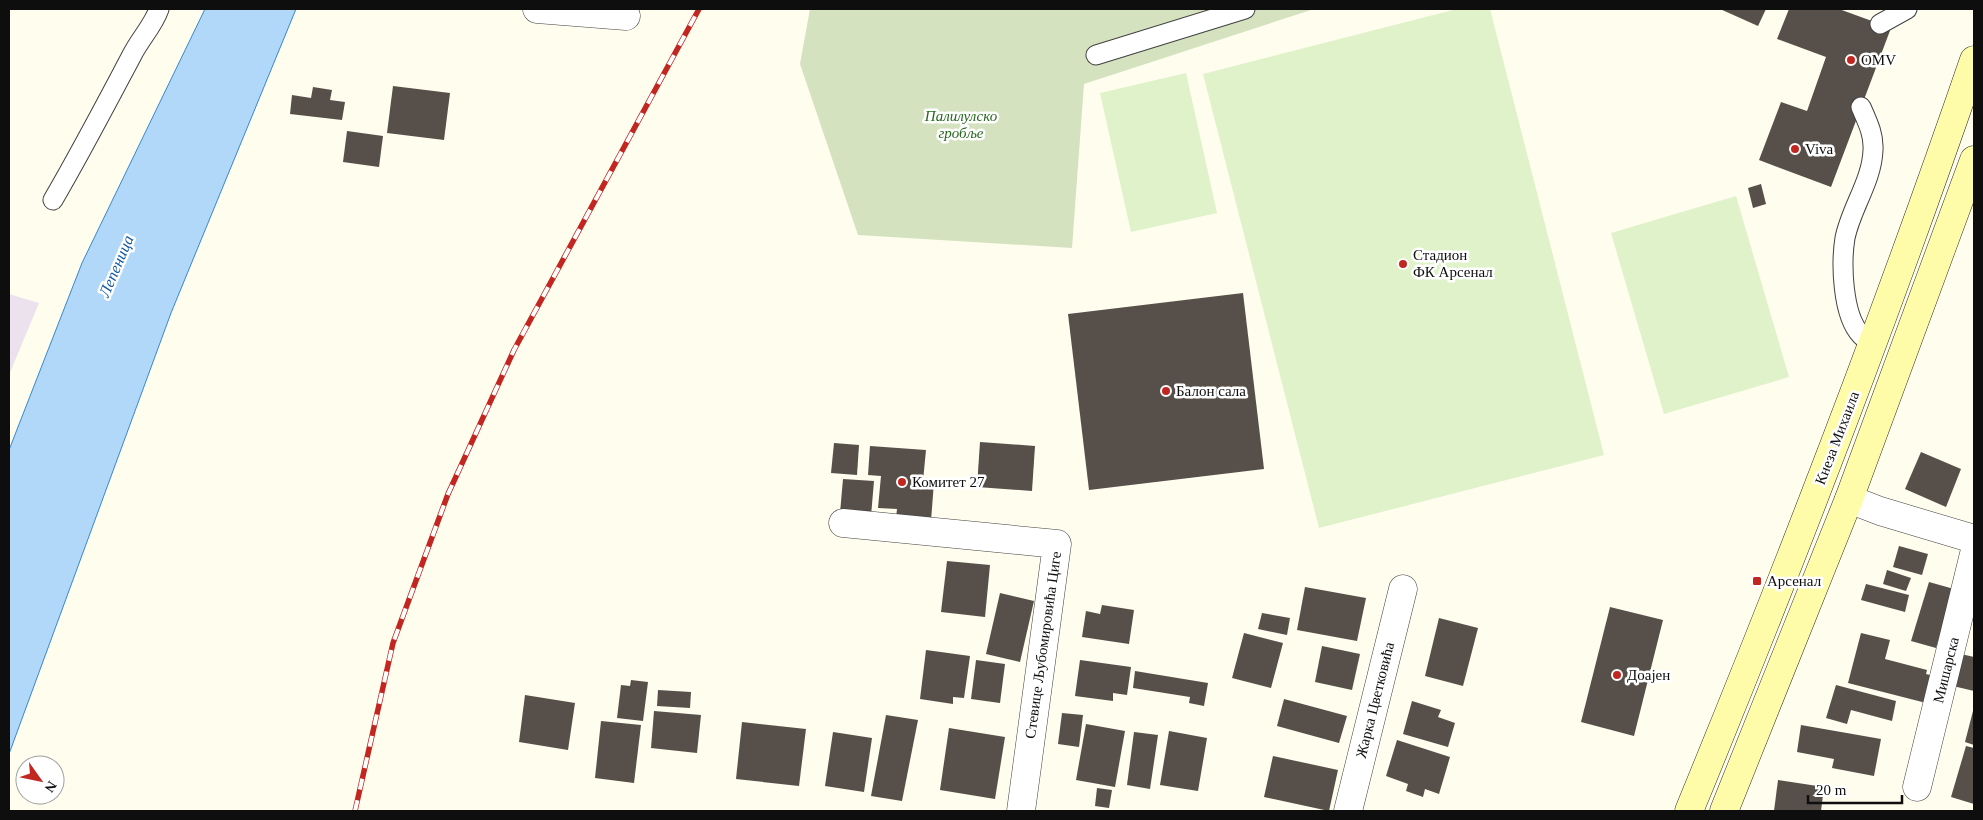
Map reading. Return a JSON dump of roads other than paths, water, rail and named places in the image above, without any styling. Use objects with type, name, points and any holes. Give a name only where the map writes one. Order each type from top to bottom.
[{"type":"main road","name":"Кнеза Михаила","points":[[1689,811],[1788,568],[1873,344],[1974,60]]},
{"type":"main road","points":[[1724,811],[1850,499],[1974,160]]},
{"type":"street","points":[[538,9],[626,16]]},
{"type":"street","points":[[1850,499],[1880,511],[1974,539]]},
{"type":"street","name":"Стевице Љубомировића Циге","points":[[842,522],[1057,544],[1021,811]]},
{"type":"street","name":"Мишарска","points":[[1917,787],[1974,554]]},
{"type":"street","name":"Жарка Цветковића","points":[[1348,811],[1403,589]]},
{"type":"lane","points":[[53,200],[95,127],[133,52],[155,20],[159,9]]},
{"type":"lane","points":[[1096,55],[1246,9]]},
{"type":"lane","points":[[1880,24],[1907,9]]},
{"type":"lane","points":[[1861,106],[1873,136],[1873,152],[1870,169],[1845,238],[1843,282],[1846,301],[1853,320],[1860,334],[1873,344]]},
{"type":"water","name":"Лепеница","points":[[205,9],[296,9],[171,313],[9,754],[9,450],[82,263]]},
{"type":"railway","points":[[355,811],[393,643],[448,494],[514,350],[699,9]]},
{"type":"place","name":"OMV","points":[[1851,60]]},
{"type":"place","name":"Viva","points":[[1795,149]]},
{"type":"place","name":"Стадион ФК Арсенал","points":[[1403,264]]},
{"type":"place","name":"Балон сала","points":[[1166,391]]},
{"type":"place","name":"Комитет 27","points":[[902,482]]},
{"type":"place","name":"Арсенал","points":[[1757,581]]},
{"type":"place","name":"Доајен","points":[[1617,675]]},
{"type":"park label","name":"Палилулско гробље","points":[[961,124]]}]
